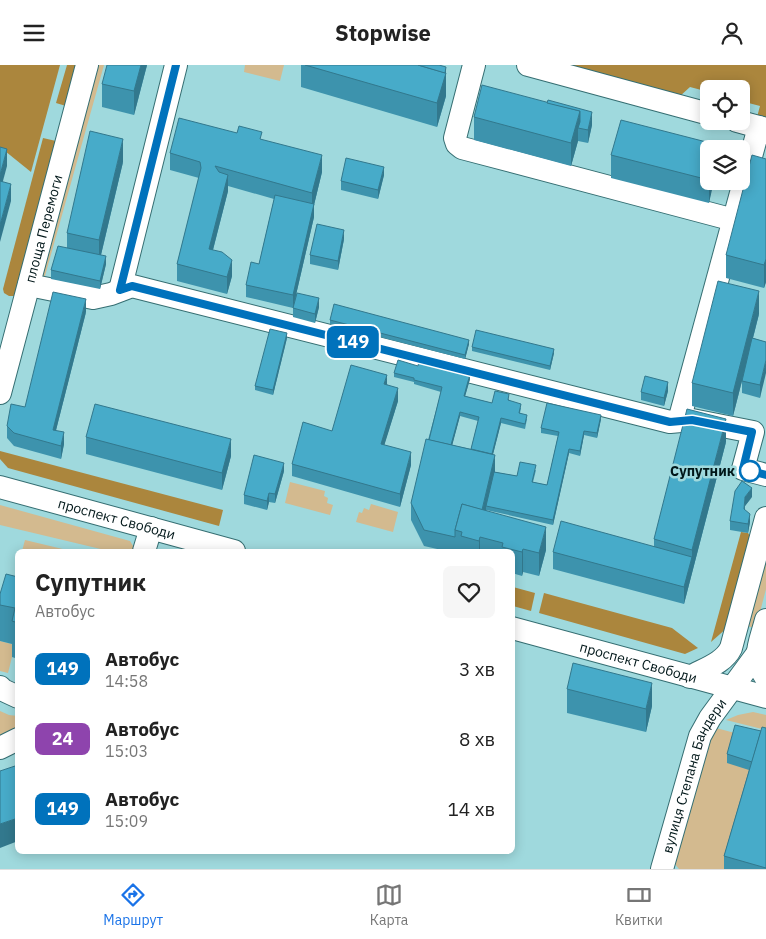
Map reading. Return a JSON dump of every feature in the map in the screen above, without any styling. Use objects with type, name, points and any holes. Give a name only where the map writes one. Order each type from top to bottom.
[{"type":"street","name":"площа Перемоги","points":[[0,393],[87,65]]},
{"type":"street","points":[[120,290],[176,65]]},
{"type":"street","points":[[474,65],[455,138],[462,148],[734,220]]},
{"type":"street","points":[[528,65],[700,112]]},
{"type":"street","points":[[679,421],[734,220],[762,128]]},
{"type":"street","points":[[29,285],[93,298],[132,286],[670,422],[692,420],[752,432],[743,469],[766,475]]},
{"type":"street","name":"проспект Свободи","points":[[0,487],[227,549]]},
{"type":"street","points":[[690,677],[723,659],[731,648],[766,518]]},
{"type":"street","points":[[145,549],[151,528]]},
{"type":"street","points":[[766,620],[757,654],[759,666],[766,678]]},
{"type":"street","name":"проспект Свободи","points":[[515,629],[766,697]]},
{"type":"street","points":[[731,648],[732,688]]},
{"type":"street","name":"вулиця Степана Бандери","points":[[662,869],[700,736],[710,718],[757,654]]},
{"type":"street","points":[[0,687],[15,695]]},
{"type":"street","points":[[0,748],[15,740]]},
{"type":"shaded area","points":[[0,65],[60,65],[31,172],[0,147]]},
{"type":"shaded area","points":[[67,65],[77,65],[66,106],[56,103]]},
{"type":"shaded area","points":[[98,65],[104,65],[43,283],[40,282]]},
{"type":"shaded area","points":[[245,65],[284,65],[280,81],[244,72]]},
{"type":"shaded area","points":[[559,65],[766,65],[766,120],[757,117],[760,106],[750,103],[750,80],[700,80],[700,90],[690,87],[679,97]]},
{"type":"shaded area","points":[[43,138],[56,141],[15,296],[9,296],[4,293],[3,289]]},
{"type":"shaded area","points":[[0,451],[223,510],[219,526],[8,468],[0,459]]},
{"type":"shaded area","points":[[290,482],[325,491],[324,496],[328,498],[327,503],[333,505],[330,515],[285,503]]},
{"type":"shaded area","points":[[371,504],[398,512],[393,532],[356,522],[359,512],[362,513],[364,508],[369,510]]},
{"type":"shaded area","points":[[0,505],[130,541],[135,549],[101,549],[0,525]]},
{"type":"shaded area","points":[[741,532],[748,533],[751,538],[728,627],[711,642]]},
{"type":"shaded area","points":[[25,540],[63,549],[23,549]]},
{"type":"shaded area","points":[[766,550],[766,589],[756,628],[746,626]]},
{"type":"shaded area","points":[[515,588],[535,593],[531,611],[515,607]]},
{"type":"shaded area","points":[[544,593],[672,628],[698,648],[685,654],[539,613]]},
{"type":"shaded area","points":[[0,641],[15,645],[8,673],[0,671]]},
{"type":"shaded area","points":[[0,711],[15,716],[15,735],[0,744]]},
{"type":"shaded area","points":[[753,712],[766,715],[766,730],[726,720],[738,715]]},
{"type":"shaded area","points":[[716,728],[735,733],[753,771],[725,869],[679,869],[671,859],[708,738]]},
{"type":"building","points":[[107,65],[141,65],[134,91],[102,84]]},
{"type":"building","points":[[305,65],[418,65],[446,73],[437,103]]},
{"type":"building","points":[[418,65],[446,67],[445,73]]},
{"type":"building","points":[[482,85],[580,111],[571,143],[474,117]]},
{"type":"building","points":[[548,100],[592,112],[588,130],[578,128],[580,111],[547,103]]},
{"type":"building","points":[[179,118],[237,133],[239,126],[262,132],[260,139],[322,155],[312,193],[215,166],[219,172],[228,175],[209,249],[222,252],[232,260],[227,277],[177,264],[201,168],[200,162],[170,153]]},
{"type":"building","points":[[621,120],[700,140],[700,178],[611,155]]},
{"type":"building","points":[[90,131],[123,139],[99,240],[67,233]]},
{"type":"building","points":[[0,147],[7,149],[0,175]]},
{"type":"building","points":[[752,155],[766,159],[766,259],[764,265],[726,255],[743,190],[750,190],[750,163]]},
{"type":"building","points":[[346,158],[384,167],[378,190],[341,181]]},
{"type":"building","points":[[0,181],[11,184],[0,225]]},
{"type":"building","points":[[275,195],[314,204],[293,295],[246,285],[251,262],[259,264]]},
{"type":"building","points":[[317,224],[344,230],[338,261],[310,255]]},
{"type":"building","points":[[58,246],[106,256],[100,281],[51,270]]},
{"type":"building","points":[[718,281],[759,291],[733,393],[692,383]]},
{"type":"building","points":[[53,292],[86,299],[53,430],[64,432],[61,446],[14,433],[7,426],[11,404],[25,407]]},
{"type":"building","points":[[297,293],[319,298],[315,314],[293,308]]},
{"type":"building","points":[[334,304],[469,340],[465,355],[330,320]]},
{"type":"building","points":[[270,329],[287,333],[273,390],[255,386]]},
{"type":"building","points":[[476,330],[554,349],[550,366],[472,347]]},
{"type":"building","points":[[752,338],[766,342],[766,360],[760,385],[742,381]]},
{"type":"building","points":[[398,360],[418,366],[419,361],[470,374],[464,396],[492,403],[495,391],[509,394],[508,400],[521,404],[519,413],[527,415],[525,424],[501,418],[492,454],[471,449],[479,417],[460,412],[451,445],[429,440],[442,387],[394,373]]},
{"type":"building","points":[[351,365],[387,375],[384,384],[398,388],[381,444],[411,452],[400,494],[292,464],[303,422],[332,431]]},
{"type":"building","points":[[645,376],[668,382],[664,398],[641,392]]},
{"type":"building","points":[[547,403],[601,415],[597,433],[584,431],[580,451],[569,449],[553,520],[486,506],[494,472],[517,476],[520,462],[536,465],[532,482],[547,485],[559,432],[541,428]]},
{"type":"building","points":[[95,404],[231,439],[222,473],[86,437]]},
{"type":"building","points":[[687,409],[726,419],[692,550],[654,539]]},
{"type":"building","points":[[426,439],[495,455],[482,510],[462,504],[455,537],[424,530],[411,503]]},
{"type":"building","points":[[254,455],[284,463],[275,494],[269,493],[267,501],[244,495]]},
{"type":"building","points":[[742,481],[752,488],[745,497],[744,509],[750,514],[748,524],[730,521],[735,491]]},
{"type":"building","points":[[462,504],[546,527],[539,553],[523,549],[522,552],[502,547],[503,543],[480,537],[479,541],[461,536],[462,532],[455,530]]},
{"type":"building","points":[[561,521],[692,557],[684,587],[553,552]]},
{"type":"building","points":[[6,574],[15,576],[15,608],[0,605],[0,594]]},
{"type":"building","points":[[15,608],[15,622],[12,621]]},
{"type":"building","points":[[573,663],[652,683],[646,709],[567,689]]},
{"type":"building","points":[[735,725],[761,731],[752,762],[727,754]]},
{"type":"building","points":[[762,727],[766,728],[766,868],[724,856]]},
{"type":"building","points":[[15,766],[15,819],[0,824],[0,771]]},
{"type":"bus line","name":"149","points":[[176,65],[120,290],[132,286],[670,422],[692,420],[752,432],[743,469],[766,475]]},
{"type":"place","name":"Супутник","points":[[750,471]]}]
